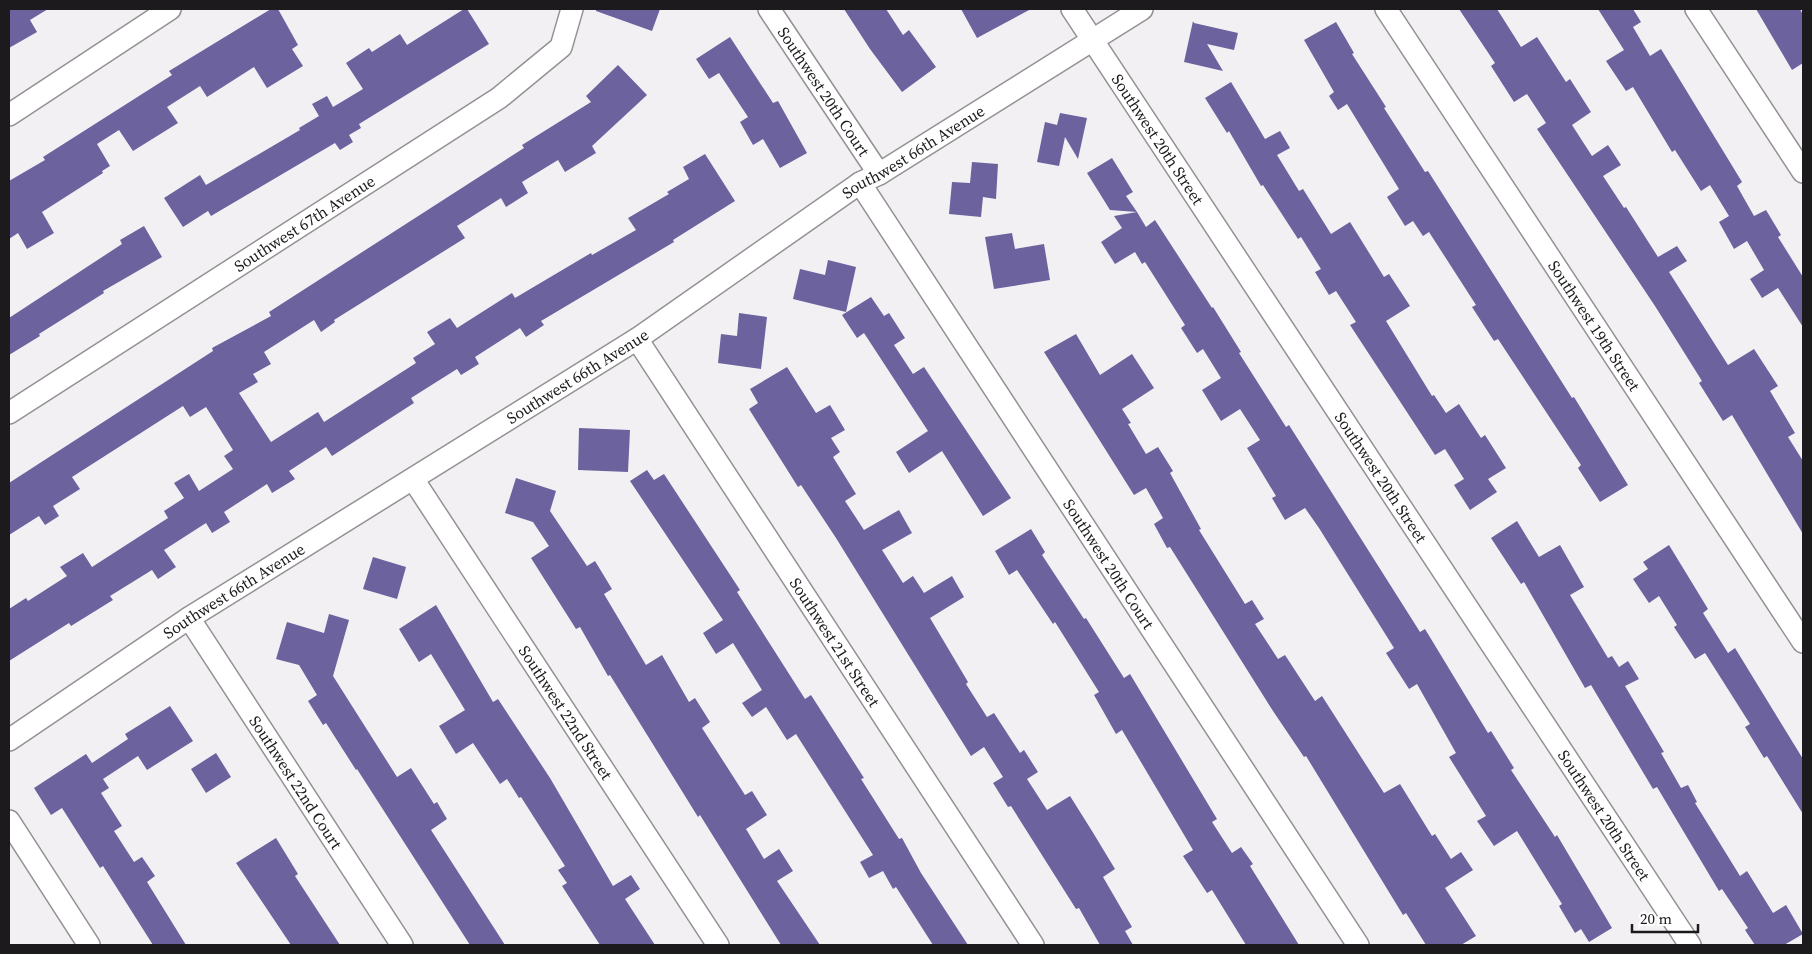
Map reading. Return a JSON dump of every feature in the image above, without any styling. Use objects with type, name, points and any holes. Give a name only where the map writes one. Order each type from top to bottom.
[{"type":"street","points":[[9,115],[170,9]]},
{"type":"street","name":"Southwest 67th Avenue","points":[[9,413],[500,98],[561,47],[572,9]]},
{"type":"street","name":"Southwest 20th Court","points":[[770,9],[879,174]]},
{"type":"street","name":"Southwest 20th Street","points":[[1072,9],[1690,945]]},
{"type":"street","name":"Southwest 66th Avenue","points":[[9,740],[190,618],[637,339],[860,183],[879,174],[1142,9]]},
{"type":"street","name":"Southwest 19th Street","points":[[1386,9],[1803,642]]},
{"type":"street","points":[[1696,9],[1803,172]]},
{"type":"street","name":"Southwest 20th Court","points":[[860,183],[1358,945]]},
{"type":"street","name":"Southwest 21st Street","points":[[637,339],[1033,945]]},
{"type":"street","name":"Southwest 22nd Street","points":[[413,479],[718,945]]},
{"type":"street","name":"Southwest 22nd Court","points":[[190,618],[402,945]]},
{"type":"street","points":[[9,821],[89,945]]},
{"type":"building","points":[[9,9],[48,9],[30,20],[37,32],[9,48]]},
{"type":"building","points":[[271,9],[278,9],[298,45],[292,49],[303,66],[267,88],[254,67],[207,97],[200,86],[167,107],[178,123],[133,151],[119,130],[97,144],[110,166],[102,171],[103,173],[42,212],[54,233],[27,249],[18,233],[9,239],[9,181],[45,160],[43,157],[172,75],[169,71]]},
{"type":"building","points":[[464,9],[467,9],[489,44],[359,124],[361,128],[349,135],[353,142],[340,150],[335,143],[211,216],[208,211],[183,227],[164,198],[200,175],[206,185],[300,130],[299,128],[319,116],[312,104],[327,96],[333,107],[363,89],[346,63],[369,48],[372,52],[400,34],[407,45]]},
{"type":"building","points":[[596,9],[660,9],[652,31],[596,11]]},
{"type":"building","points":[[844,9],[886,9],[903,35],[909,30],[936,67],[902,92],[870,49]]},
{"type":"building","points":[[961,9],[1031,9],[977,38]]},
{"type":"building","points":[[1459,9],[1497,9],[1521,47],[1537,37],[1566,82],[1570,79],[1591,112],[1572,125],[1592,156],[1608,145],[1621,165],[1603,176],[1624,208],[1626,207],[1658,257],[1677,246],[1687,261],[1669,272],[1728,365],[1754,349],[1778,386],[1770,391],[1795,433],[1788,437],[1803,461],[1803,534],[1732,415],[1723,421],[1699,383],[1702,381],[1655,306],[1537,129],[1546,123],[1527,94],[1514,102],[1491,66],[1495,63]]},
{"type":"building","points":[[1598,9],[1633,9],[1641,22],[1633,27],[1650,56],[1661,49],[1742,182],[1737,186],[1754,216],[1766,210],[1781,235],[1778,237],[1803,277],[1803,327],[1778,288],[1762,298],[1750,279],[1764,270],[1747,241],[1734,249],[1719,222],[1729,216],[1710,185],[1701,191],[1675,150],[1672,152],[1633,87],[1626,91],[1606,61],[1624,50]]},
{"type":"building","points":[[1756,9],[1800,9],[1803,15],[1803,63],[1792,70]]},
{"type":"building","points":[[1193,21],[1194,23],[1238,33],[1234,50],[1207,44],[1223,71],[1184,62]]},
{"type":"building","points":[[1336,22],[1354,53],[1352,54],[1386,107],[1384,108],[1425,172],[1428,171],[1572,398],[1574,397],[1628,485],[1600,502],[1578,468],[1581,465],[1498,339],[1494,341],[1472,307],[1476,305],[1429,232],[1423,236],[1413,221],[1405,226],[1387,197],[1399,189],[1347,104],[1338,110],[1329,96],[1334,92],[1304,40]]},
{"type":"building","points":[[730,37],[773,103],[778,101],[807,153],[780,168],[763,139],[753,145],[740,122],[748,117],[719,73],[709,79],[696,59]]},
{"type":"building","points":[[618,65],[647,95],[592,146],[596,153],[565,172],[558,160],[522,182],[528,193],[506,207],[501,198],[457,226],[465,238],[334,320],[335,322],[321,332],[314,320],[264,352],[271,364],[253,374],[258,382],[239,393],[271,442],[318,412],[324,422],[416,363],[413,358],[435,344],[427,332],[450,318],[457,328],[512,293],[515,298],[591,253],[592,255],[636,230],[628,218],[669,194],[667,192],[689,179],[683,167],[705,154],[735,201],[673,240],[674,242],[541,321],[544,325],[526,337],[520,328],[475,357],[479,364],[461,375],[457,369],[411,398],[414,403],[332,456],[326,447],[289,471],[295,479],[272,493],[267,484],[224,512],[230,522],[212,533],[206,523],[164,550],[176,567],[158,579],[152,570],[110,596],[113,600],[71,626],[69,623],[9,661],[9,609],[26,598],[28,601],[67,576],[60,567],[83,553],[92,567],[168,518],[164,511],[184,498],[174,483],[189,474],[199,491],[233,469],[224,456],[233,450],[206,407],[190,417],[183,406],[72,477],[80,489],[53,506],[59,516],[45,525],[39,516],[9,535],[9,483],[213,351],[212,348],[271,316],[269,312],[524,148],[522,145],[591,102],[586,96]]},
{"type":"building","points":[[1231,82],[1265,139],[1280,131],[1290,148],[1277,155],[1299,191],[1303,189],[1331,234],[1350,222],[1384,277],[1389,274],[1410,306],[1386,321],[1432,396],[1434,395],[1446,413],[1459,404],[1481,438],[1485,435],[1506,468],[1488,479],[1497,492],[1470,510],[1454,485],[1464,479],[1445,449],[1435,455],[1350,325],[1356,322],[1336,291],[1329,295],[1315,272],[1321,269],[1301,237],[1298,239],[1263,185],[1261,186],[1229,131],[1227,133],[1205,98]]},
{"type":"building","points":[[1060,113],[1087,118],[1078,159],[1065,137],[1059,166],[1037,162],[1045,122],[1057,125]]},
{"type":"building","points":[[1112,158],[1133,192],[1126,196],[1137,212],[1110,210],[1087,173]]},
{"type":"building","points":[[972,162],[998,164],[996,199],[983,197],[981,217],[949,214],[952,182],[970,183]]},
{"type":"building","points":[[1137,212],[1146,227],[1155,220],[1213,307],[1241,352],[1239,353],[1286,427],[1289,425],[1420,632],[1425,629],[1488,733],[1491,731],[1514,768],[1511,770],[1555,837],[1557,835],[1612,928],[1589,942],[1581,929],[1575,933],[1559,906],[1562,904],[1517,831],[1494,846],[1477,821],[1486,816],[1449,757],[1456,753],[1417,684],[1409,689],[1386,653],[1394,648],[1319,528],[1305,508],[1285,520],[1272,498],[1276,496],[1247,448],[1260,440],[1240,409],[1221,421],[1202,390],[1221,378],[1203,349],[1197,353],[1181,328],[1185,325],[1145,262],[1142,264],[1135,252],[1115,264],[1101,242],[1122,228],[1114,216]]},
{"type":"building","points":[[144,226],[162,257],[103,291],[104,293],[9,355],[9,318],[122,244],[120,240]]},
{"type":"building","points":[[1012,233],[1015,249],[1044,244],[1050,280],[994,289],[985,237]]},
{"type":"building","points":[[828,260],[856,267],[846,312],[793,299],[800,269],[825,275]]},
{"type":"building","points":[[871,297],[884,316],[889,313],[905,338],[894,345],[913,374],[924,367],[1011,498],[983,516],[942,451],[909,473],[896,452],[928,431],[864,333],[857,338],[842,315]]},
{"type":"building","points":[[739,313],[767,317],[761,369],[718,363],[721,334],[737,336]]},
{"type":"building","points":[[1076,334],[1100,375],[1132,354],[1154,388],[1122,409],[1131,423],[1128,424],[1146,454],[1158,447],[1173,471],[1170,473],[1201,529],[1199,530],[1245,604],[1252,600],[1264,619],[1255,624],[1278,659],[1285,655],[1315,701],[1322,696],[1384,793],[1400,784],[1432,836],[1435,834],[1451,859],[1461,852],[1473,870],[1445,888],[1476,936],[1461,945],[1426,945],[1406,913],[1403,915],[1306,756],[1304,757],[1273,711],[1170,547],[1167,548],[1154,524],[1163,518],[1146,488],[1134,495],[1044,352]]},
{"type":"building","points":[[787,367],[816,413],[830,405],[845,430],[831,438],[840,452],[833,457],[856,494],[845,501],[864,530],[899,510],[912,533],[882,550],[903,583],[913,576],[924,593],[952,576],[964,597],[930,618],[968,682],[966,684],[987,717],[994,713],[1020,753],[1024,750],[1038,772],[1027,779],[1047,810],[1070,796],[1092,831],[1115,869],[1103,877],[1132,927],[1125,931],[1133,945],[1100,945],[1079,908],[1076,909],[1011,806],[1008,807],[993,783],[1003,777],[984,747],[971,756],[836,538],[801,485],[798,487],[749,409],[758,403],[750,389]]},
{"type":"building","points":[[579,428],[630,430],[628,472],[578,470]]},
{"type":"building","points":[[647,470],[654,480],[664,474],[740,590],[737,592],[805,699],[811,695],[864,778],[861,779],[899,839],[902,838],[921,873],[968,945],[933,945],[896,887],[893,889],[883,871],[869,878],[860,862],[873,855],[796,734],[787,740],[766,707],[752,717],[742,703],[762,690],[733,643],[716,654],[703,633],[723,620],[630,481]]},
{"type":"building","points":[[516,478],[556,491],[550,511],[587,566],[595,561],[612,589],[604,594],[646,665],[662,655],[689,702],[695,698],[710,722],[702,728],[745,795],[752,791],[767,815],[746,829],[764,859],[779,849],[793,871],[777,881],[820,945],[781,945],[700,815],[698,817],[610,675],[608,676],[580,627],[576,629],[531,558],[549,546],[533,522],[505,513]]},
{"type":"building","points":[[1517,521],[1539,557],[1560,545],[1584,587],[1570,595],[1608,658],[1612,656],[1619,667],[1628,661],[1639,679],[1625,686],[1664,752],[1661,753],[1681,788],[1688,785],[1697,802],[1695,803],[1740,876],[1747,871],[1773,913],[1786,905],[1803,934],[1784,945],[1755,945],[1745,930],[1748,928],[1722,889],[1719,891],[1657,787],[1653,789],[1591,685],[1585,688],[1524,582],[1521,584],[1491,538]]},
{"type":"building","points":[[1031,529],[1045,552],[1042,555],[1084,619],[1086,618],[1124,678],[1130,674],[1217,819],[1212,822],[1232,853],[1241,847],[1253,864],[1250,866],[1299,945],[1246,945],[1212,890],[1207,893],[1183,856],[1193,850],[1122,730],[1116,734],[1094,695],[1099,692],[1055,622],[1053,624],[1017,570],[1009,575],[995,551]]},
{"type":"building","points":[[1669,545],[1708,609],[1703,613],[1728,653],[1735,648],[1803,759],[1803,814],[1767,756],[1764,758],[1745,727],[1750,724],[1705,653],[1695,659],[1674,627],[1677,625],[1659,596],[1649,603],[1633,579],[1648,569],[1643,562]]},
{"type":"building","points":[[373,557],[406,567],[397,599],[363,589]]},
{"type":"building","points":[[436,605],[493,702],[498,699],[550,778],[613,886],[631,875],[640,889],[625,899],[655,945],[600,945],[562,886],[567,883],[558,870],[565,866],[521,797],[519,798],[507,779],[500,784],[473,743],[456,754],[439,726],[465,710],[431,654],[419,662],[399,629]]},
{"type":"building","points":[[329,614],[349,620],[333,676],[397,777],[411,768],[434,804],[437,802],[447,819],[431,830],[505,945],[470,945],[357,769],[326,723],[323,725],[308,701],[317,695],[299,665],[276,659],[287,622],[324,633]]},
{"type":"building","points":[[170,706],[193,741],[147,770],[138,756],[103,779],[109,788],[101,793],[122,826],[114,831],[134,862],[142,857],[155,876],[147,882],[186,945],[153,945],[103,866],[100,868],[62,808],[51,815],[34,788],[86,754],[92,763],[128,739],[125,734]]},
{"type":"building","points":[[216,753],[231,777],[206,793],[191,769]]},
{"type":"building","points":[[276,838],[298,874],[295,876],[340,945],[291,945],[236,863]]}]
